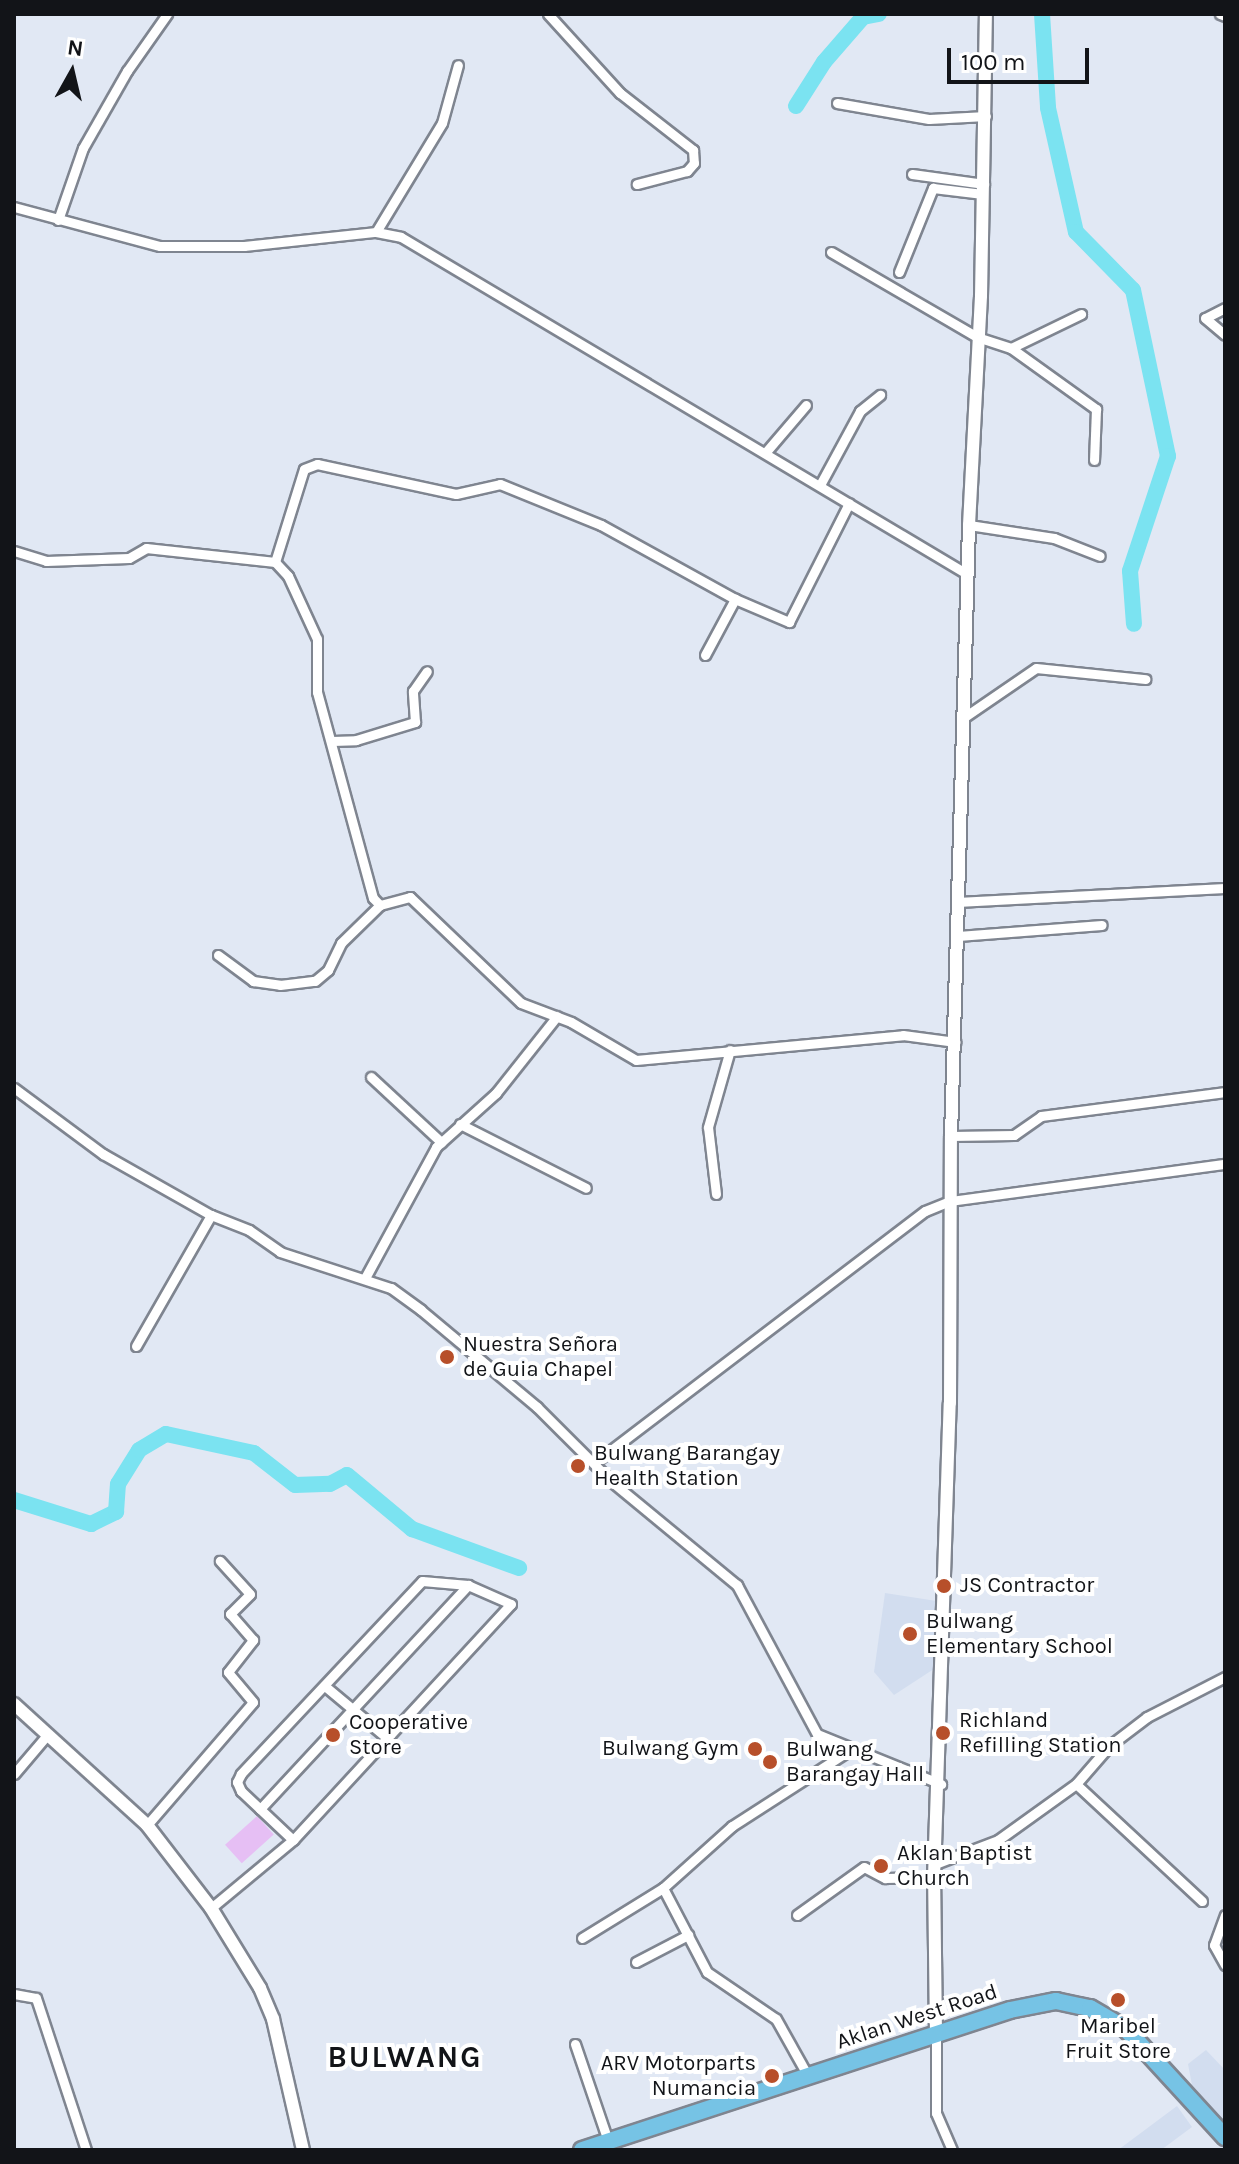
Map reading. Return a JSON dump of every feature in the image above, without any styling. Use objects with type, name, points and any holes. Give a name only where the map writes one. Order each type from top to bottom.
[{"type":"main road","name":"Aklan West Road","points":[[582,2150],[936,2034],[1056,2001],[1102,2013],[1142,2045],[1225,2137]]},
{"type":"street","points":[[58,220],[83,148],[127,71],[167,14]]},
{"type":"street","points":[[548,14],[620,93],[693,150],[694,163],[687,171],[637,184]]},
{"type":"street","points":[[952,2150],[936,2113],[935,1870],[941,1784],[957,902],[986,116],[986,14]]},
{"type":"street","points":[[376,232],[442,123],[458,65]]},
{"type":"street","points":[[837,103],[929,119],[986,116]]},
{"type":"street","points":[[912,174],[983,189]]},
{"type":"street","points":[[899,272],[933,188],[983,189]]},
{"type":"street","points":[[14,207],[181,247],[376,232],[401,237],[967,574]]},
{"type":"street","points":[[831,252],[977,337],[1011,348],[1096,409],[1094,460]]},
{"type":"street","points":[[1225,308],[1205,318],[1225,335]]},
{"type":"street","points":[[1011,348],[1081,314]]},
{"type":"street","points":[[820,485],[860,411],[880,395]]},
{"type":"street","points":[[765,453],[806,405]]},
{"type":"street","points":[[275,562],[304,469],[317,464],[456,494],[500,484],[601,525],[735,599],[792,621],[849,503]]},
{"type":"street","points":[[969,525],[1054,538],[1100,556]]},
{"type":"street","points":[[14,551],[46,561],[129,558],[146,548],[275,562],[288,576],[317,639],[317,692],[373,898],[380,905]]},
{"type":"street","points":[[705,655],[735,599]]},
{"type":"street","points":[[963,718],[1036,668],[1145,679]]},
{"type":"street","points":[[332,741],[356,740],[415,722],[413,691],[427,671]]},
{"type":"street","points":[[957,902],[1225,888]]},
{"type":"street","points":[[218,955],[253,981],[315,981],[328,970],[341,943],[380,905],[410,897],[521,1003],[557,1016],[636,1060],[903,1035],[956,1042]]},
{"type":"street","points":[[958,936],[1102,925]]},
{"type":"street","points":[[365,1278],[421,1169],[441,1142],[496,1093],[557,1016]]},
{"type":"street","points":[[716,1194],[708,1127],[730,1050]]},
{"type":"street","points":[[371,1077],[441,1142]]},
{"type":"street","points":[[14,1088],[103,1154],[211,1215],[249,1230],[280,1252],[391,1288],[479,1356],[594,1463],[737,1585],[817,1734],[850,1750],[941,1784]]},
{"type":"street","points":[[951,1136],[1014,1135],[1041,1116],[1225,1092]]},
{"type":"street","points":[[460,1124],[586,1188]]},
{"type":"street","points":[[594,1463],[904,1225],[950,1201],[1225,1164]]},
{"type":"street","points":[[136,1346],[211,1215]]},
{"type":"street","points":[[147,1825],[253,1702],[228,1672],[253,1640],[230,1614],[250,1594],[220,1561]]},
{"type":"street","points":[[211,1908],[293,1840],[511,1604],[468,1585],[422,1581],[326,1687],[241,1774],[237,1782],[241,1791],[293,1840]]},
{"type":"street","points":[[260,1809],[356,1710],[468,1585]]},
{"type":"street","points":[[797,1915],[864,1867],[879,1877],[935,1870],[998,1840],[1076,1784],[1109,1746],[1147,1717],[1225,1677]]},
{"type":"street","points":[[326,1687],[387,1738]]},
{"type":"street","points":[[14,1704],[147,1825],[211,1908],[273,2019],[303,2150]]},
{"type":"street","points":[[14,1774],[48,1734]]},
{"type":"street","points":[[582,1938],[663,1888],[732,1826],[850,1750]]},
{"type":"street","points":[[1076,1784],[1202,1901]]},
{"type":"street","points":[[663,1888],[707,1972],[776,2019],[808,2076]]},
{"type":"street","points":[[1225,1915],[1214,1945],[1225,1965]]},
{"type":"street","points":[[636,1962],[688,1935]]},
{"type":"street","points":[[14,1994],[36,1998],[86,2150]]},
{"type":"street","points":[[575,2044],[608,2141]]},
{"type":"shaded area","name":"Bulwang Elementary School","points":[[885,1593],[943,1602],[940,1665],[894,1695],[874,1672]]},
{"type":"shaded area","points":[[257,1816],[274,1835],[242,1863],[225,1845]]},
{"type":"shaded area","points":[[1206,2050],[1225,2070],[1225,2122],[1192,2085],[1188,2064]]},
{"type":"shaded area","points":[[1177,2106],[1192,2127],[1161,2150],[1118,2150]]},
{"type":"waterway","points":[[796,106],[824,62],[863,17],[879,14]]},
{"type":"waterway","points":[[1042,14],[1048,108],[1076,232],[1133,290],[1168,456],[1130,571],[1134,624]]},
{"type":"waterway","points":[[14,1500],[91,1524],[116,1512],[118,1484],[139,1450],[166,1434],[254,1453],[295,1485],[330,1484],[347,1475],[412,1529],[519,1568]]},
{"type":"place","name":"Nuestra Señora de Guia Chapel","points":[[447,1357]]},
{"type":"place","name":"Bulwang Barangay Health Station","points":[[578,1466]]},
{"type":"place","name":"JS Contractor","points":[[944,1586]]},
{"type":"place","name":"Bulwang Elementary School","points":[[910,1634]]},
{"type":"place","name":"Richland Refilling Station","points":[[943,1733]]},
{"type":"place","name":"Cooperative Store","points":[[333,1735]]},
{"type":"place","name":"Bulwang Gym","points":[[755,1749]]},
{"type":"place","name":"Bulwang Barangay Hall","points":[[770,1762]]},
{"type":"place","name":"Aklan Baptist Church","points":[[881,1866]]},
{"type":"place","name":"Maribel Fruit Store","points":[[1118,2000]]},
{"type":"place","name":"ARV Motorparts Numancia","points":[[772,2076]]},
{"type":"district","name":"BULWANG","points":[[405,2057]]}]
